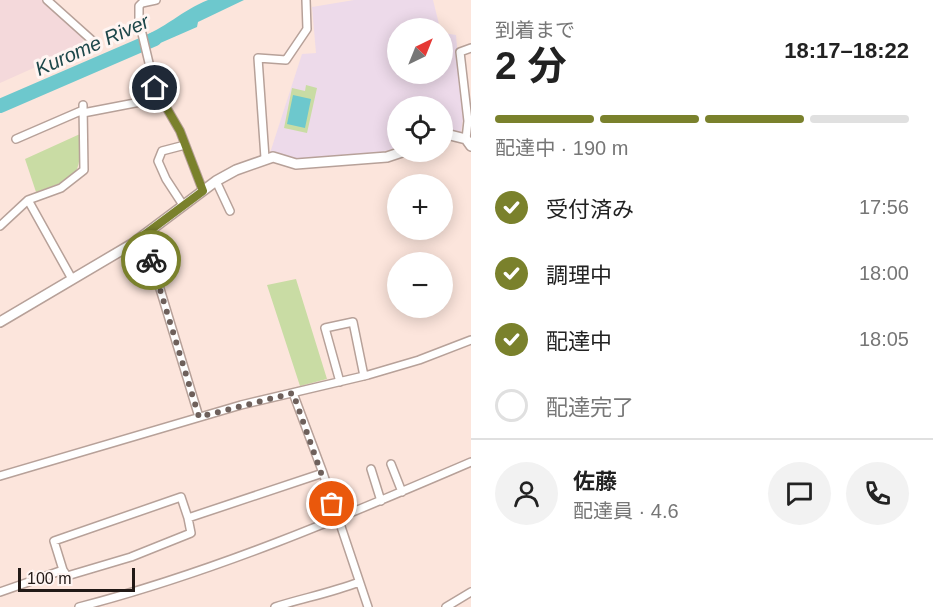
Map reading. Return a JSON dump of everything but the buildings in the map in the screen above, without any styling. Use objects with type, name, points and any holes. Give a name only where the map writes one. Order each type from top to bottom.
[{"type":"street","points":[[47,0],[95,43]]},
{"type":"street","points":[[156,0],[142,3],[139,6],[140,24],[148,60],[155,88],[174,118],[203,191]]},
{"type":"street","points":[[265,158],[258,58],[286,60],[307,29],[306,0]]},
{"type":"street","points":[[453,136],[468,142],[468,121],[460,52],[471,48]]},
{"type":"street","points":[[16,139],[83,109],[161,98]]},
{"type":"street","points":[[0,226],[28,200],[62,188],[84,170],[83,109]]},
{"type":"street","points":[[183,205],[165,179],[158,161],[162,151],[185,145]]},
{"type":"street","points":[[0,322],[136,241],[216,181],[265,158],[273,157],[296,164],[387,157]]},
{"type":"street","points":[[216,181],[230,211]]},
{"type":"street","points":[[28,200],[72,279]]},
{"type":"street","points":[[136,241],[150,256],[199,417]]},
{"type":"street","points":[[340,382],[325,328],[353,322],[364,376]]},
{"type":"street","points":[[0,476],[199,417],[364,376],[419,360],[471,340]]},
{"type":"street","points":[[293,393],[323,473],[368,607]]},
{"type":"street","points":[[79,607],[148,589],[337,519],[471,462]]},
{"type":"street","points":[[391,464],[402,492]]},
{"type":"street","points":[[371,469],[381,501]]},
{"type":"street","points":[[188,518],[323,473]]},
{"type":"street","points":[[181,497],[191,533],[131,557],[67,576],[63,570],[54,541],[181,497]]},
{"type":"street","points":[[0,592],[63,570]]},
{"type":"street","points":[[274,607],[318,594],[328,594],[359,582]]},
{"type":"street","points":[[446,607],[471,592]]},
{"type":"shaded area","points":[[0,0],[43,0],[81,34],[85,45],[0,83]]},
{"type":"shaded area","points":[[354,0],[433,0],[438,18],[387,18],[387,84],[453,84],[453,35],[456,35],[463,119],[461,132],[453,133],[453,96],[387,96],[387,151],[375,154],[298,160],[270,153],[302,54],[316,53],[312,7]]},
{"type":"green space","points":[[306,85],[317,88],[307,133],[284,128],[292,88],[305,91]]},
{"type":"green space","points":[[80,134],[79,160],[74,174],[60,183],[36,192],[25,159]]},
{"type":"green space","points":[[296,279],[327,379],[300,386],[267,285]]},
{"type":"water","points":[[208,0],[244,0],[198,22],[197,27],[142,51],[138,38],[157,30]]},
{"type":"water","points":[[293,95],[311,99],[305,128],[287,124]]},
{"type":"waterway","name":"Kurome River","points":[[0,106],[155,39]]},
{"type":"way so far","points":[[151,260],[199,417],[293,393],[332,504]]},
{"type":"route","points":[[151,260],[136,241],[203,191],[174,118],[155,88]]}]
